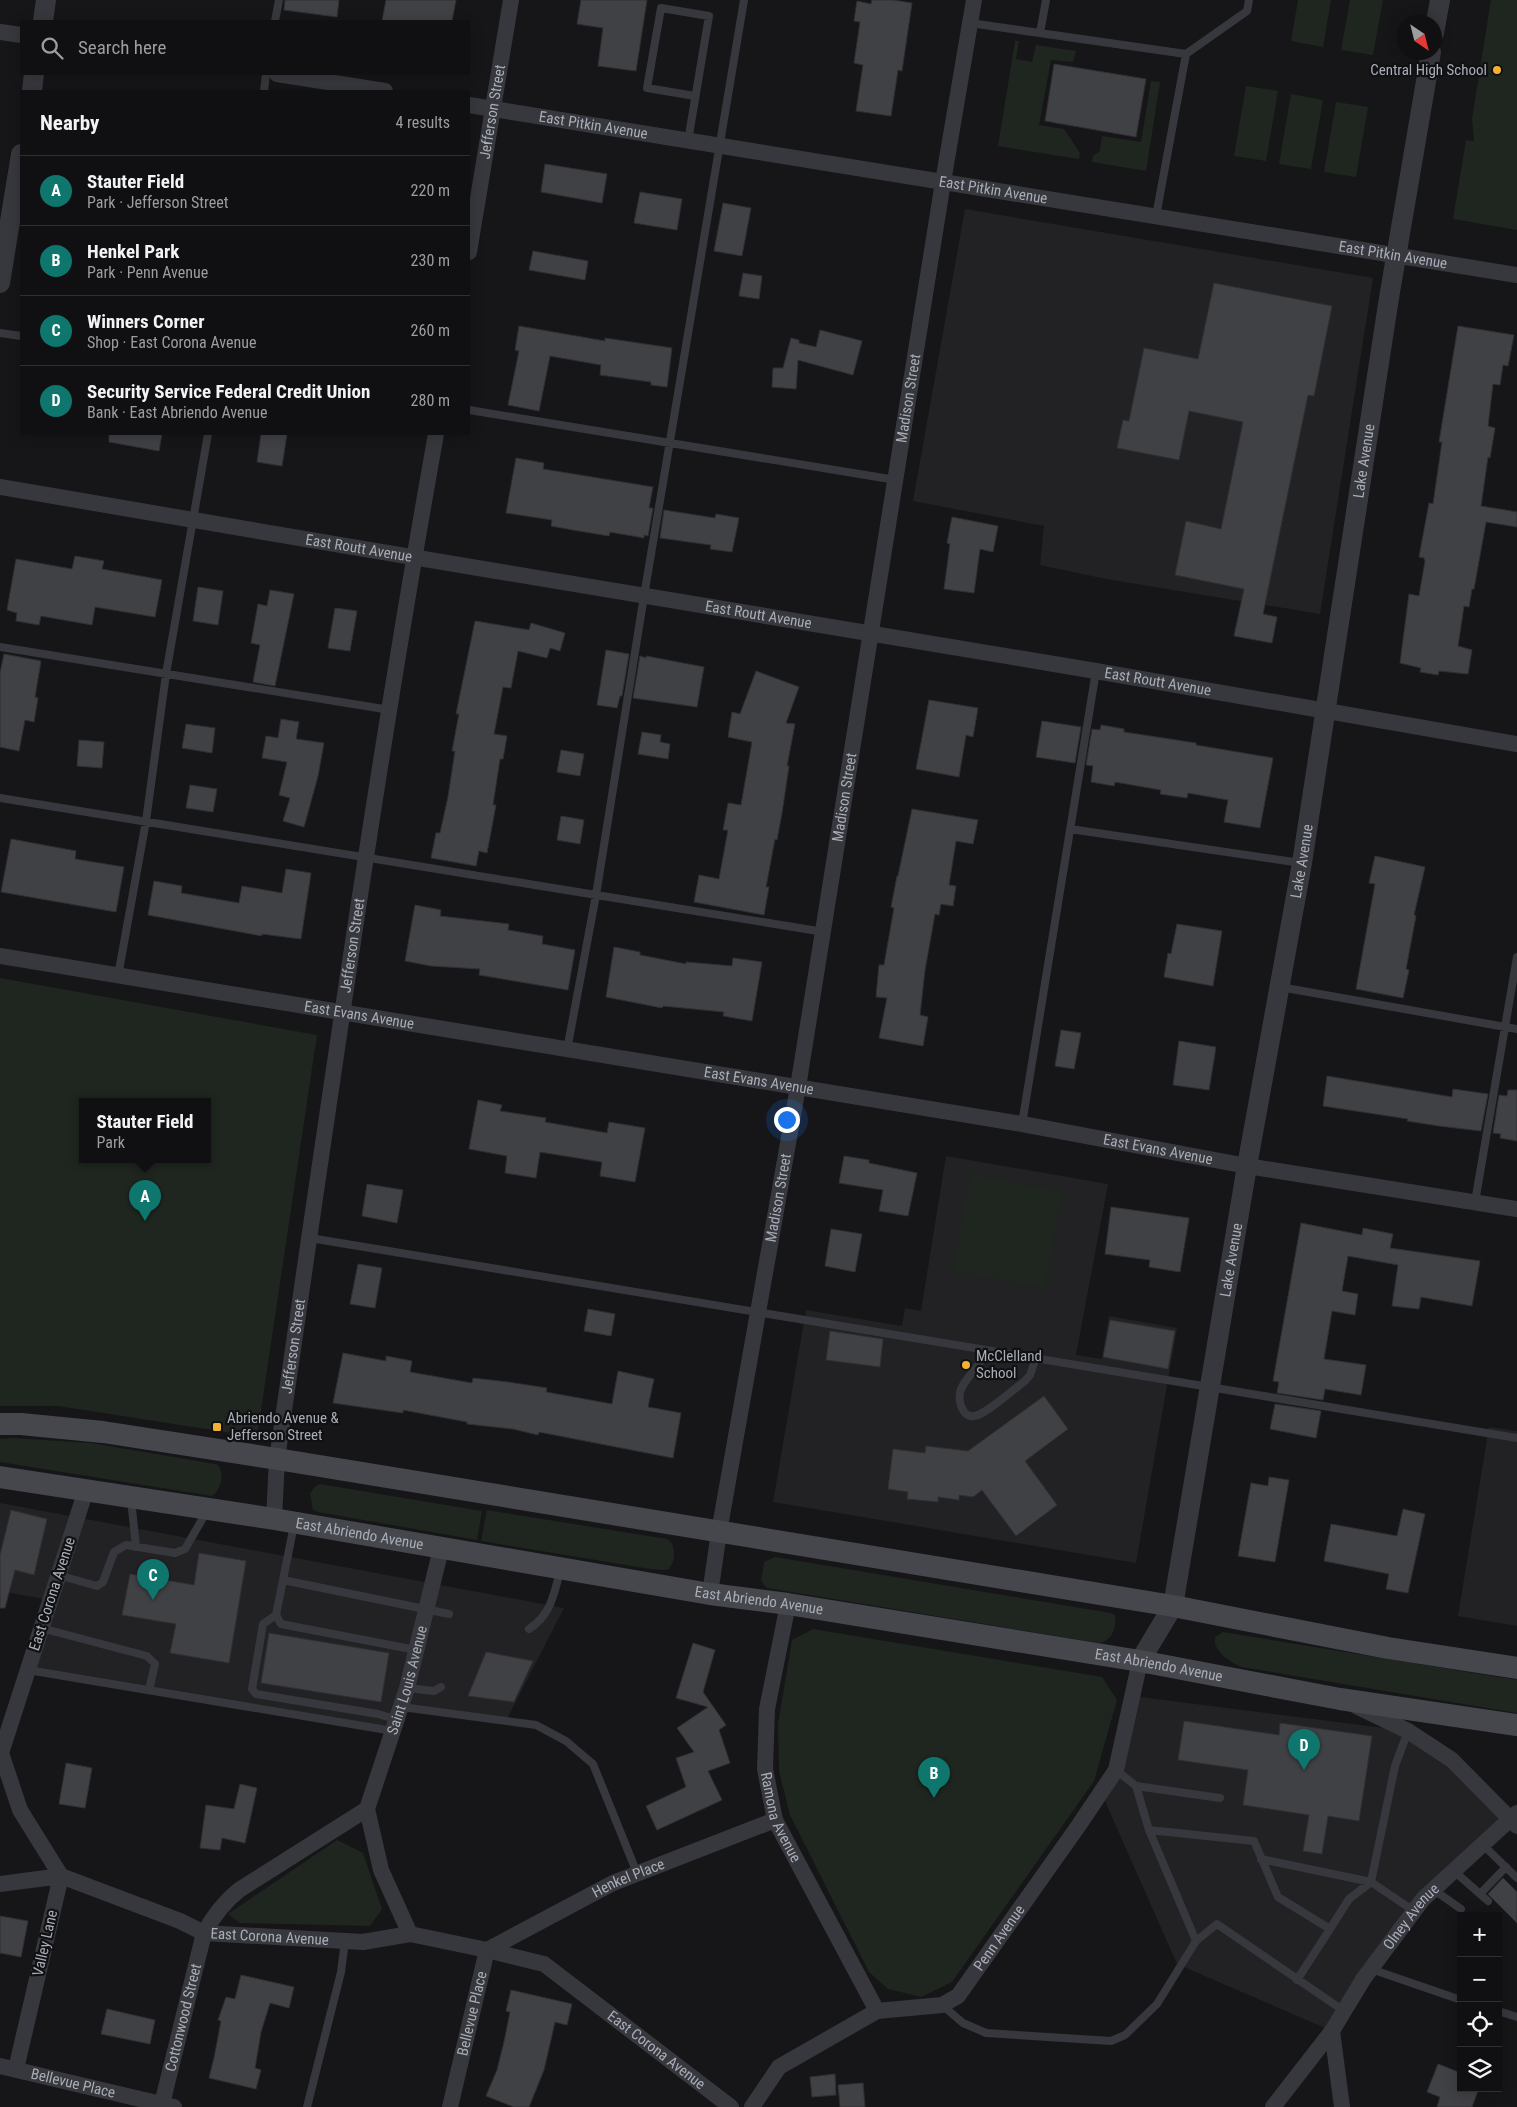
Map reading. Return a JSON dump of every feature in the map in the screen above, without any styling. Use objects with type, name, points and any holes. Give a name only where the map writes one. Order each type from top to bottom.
[{"type":"main road","points":[[0,1424],[21,1424],[104,1432],[277,1459],[1173,1606],[1388,1648],[1517,1668]]},
{"type":"main road","name":"East Abriendo Avenue","points":[[0,1477],[284,1521],[710,1594],[788,1604],[1140,1661],[1340,1699],[1517,1725]]},
{"type":"street","points":[[43,20],[46,0]]},
{"type":"street","name":"Jefferson Street","points":[[470,246],[512,0]]},
{"type":"street","name":"Madison Street","points":[[710,1594],[718,1532],[824,932],[943,182],[974,0]]},
{"type":"street","points":[[1437,15],[1440,0]]},
{"type":"street","points":[[0,32],[20,36]]},
{"type":"street","name":"Lake Avenue","points":[[1140,1661],[1173,1606],[1247,1166],[1302,864],[1396,255],[1430,60]]},
{"type":"street","points":[[32,90],[34,75]]},
{"type":"street","points":[[284,75],[379,90]]},
{"type":"street","name":"East Pitkin Avenue","points":[[470,105],[1517,275]]},
{"type":"street","points":[[0,280],[20,160]]},
{"type":"street","name":"Jefferson Street","points":[[284,1521],[277,1459],[367,857],[414,558],[436,435]]},
{"type":"street","name":"East Routt Avenue","points":[[0,487],[1096,671],[1517,744]]},
{"type":"street","name":"East Evans Avenue","points":[[0,956],[1022,1124],[1247,1166],[1517,1209]]},
{"type":"street","name":"East Corona Avenue","points":[[86,1490],[0,1753],[20,1810],[61,1876],[180,1921],[204,1933],[363,1942],[410,1934],[544,1964],[731,2107]]},
{"type":"street","name":"Saint Louis Avenue","points":[[367,1810],[408,1688],[441,1549]]},
{"type":"street","name":"Ramona Avenue","points":[[788,1604],[767,1709],[765,1769],[775,1820],[877,2011]]},
{"type":"street","name":"Penn Avenue","points":[[942,2005],[958,1996],[1116,1770],[1140,1661]]},
{"type":"street","name":"Olney Avenue","points":[[1273,2107],[1332,2031],[1371,1969],[1423,1899],[1482,1844],[1515,1819],[1452,1760],[1408,1731],[1340,1699]]},
{"type":"street","points":[[204,1933],[220,1908],[239,1890],[367,1810],[380,1870],[410,1934]]},
{"type":"street","name":"Henkel Place","points":[[487,1950],[613,1882],[775,1820]]},
{"type":"street","points":[[0,1884],[61,1876]]},
{"type":"street","name":"Valley Lane","points":[[8,2068],[61,1876]]},
{"type":"street","name":"Cottonwood Street","points":[[168,2105],[204,1933]]},
{"type":"street","name":"Bellevue Place","points":[[450,2107],[487,1950]]},
{"type":"street","points":[[752,2107],[779,2067],[877,2011],[942,2005]]},
{"type":"street","points":[[1332,2031],[1342,2107]]},
{"type":"street","name":"Bellevue Place","points":[[8,2068],[168,2105]]},
{"type":"lane","points":[[275,20],[279,0]]},
{"type":"lane","points":[[568,1050],[596,895],[744,0]]},
{"type":"lane","points":[[1040,34],[1046,0]]},
{"type":"lane","points":[[970,23],[1186,54],[1247,11],[1248,0]]},
{"type":"lane","points":[[688,140],[709,16],[661,8],[647,88],[695,96]]},
{"type":"lane","points":[[1156,216],[1186,54]]},
{"type":"lane","points":[[264,90],[266,75]]},
{"type":"lane","points":[[0,333],[20,336]]},
{"type":"lane","points":[[470,410],[896,480]]},
{"type":"lane","points":[[118,976],[146,822],[166,674],[208,435]]},
{"type":"lane","points":[[0,647],[390,710]]},
{"type":"lane","points":[[1022,1124],[1096,671]]},
{"type":"lane","points":[[0,798],[824,932]]},
{"type":"lane","points":[[1070,828],[1302,864]]},
{"type":"lane","points":[[1474,1202],[1517,957]]},
{"type":"lane","points":[[1280,987],[1517,1028]]},
{"type":"lane","points":[[310,1238],[1517,1438]]},
{"type":"lane","points":[[986,1350],[980,1365],[966,1381],[960,1394],[962,1408],[967,1415],[972,1417],[982,1414],[1025,1381],[1030,1375],[1036,1358]]},
{"type":"lane","points":[[131,1497],[136,1547]]},
{"type":"lane","points":[[58,1575],[96,1586],[103,1582],[114,1552],[126,1545],[174,1554],[184,1548],[208,1509]]},
{"type":"lane","points":[[284,1521],[283,1580],[276,1614],[281,1624],[416,1650]]},
{"type":"lane","points":[[528,1628],[539,1622],[545,1615],[554,1595],[560,1569]]},
{"type":"lane","points":[[283,1580],[449,1614]]},
{"type":"lane","points":[[276,1614],[263,1624],[252,1689],[256,1694],[398,1719]]},
{"type":"lane","points":[[41,1628],[146,1656],[155,1664],[149,1690]]},
{"type":"lane","points":[[28,1670],[149,1690],[398,1719],[536,1725],[566,1741],[593,1764],[637,1873]]},
{"type":"lane","points":[[408,1688],[434,1691],[441,1687]]},
{"type":"lane","points":[[1297,1980],[1349,1899],[1371,1882],[1395,1766],[1408,1731]]},
{"type":"lane","points":[[1116,1770],[1136,1786],[1220,1798]]},
{"type":"lane","points":[[1136,1786],[1149,1830],[1196,1941]]},
{"type":"lane","points":[[1149,1830],[1254,1842],[1278,1897],[1330,1929]]},
{"type":"lane","points":[[1482,1844],[1517,1878]]},
{"type":"lane","points":[[1260,1859],[1371,1882],[1414,1911]]},
{"type":"lane","points":[[1480,1894],[1506,1867]]},
{"type":"lane","points":[[1454,1871],[1488,1901]]},
{"type":"lane","points":[[1434,1890],[1461,1909]]},
{"type":"lane","points":[[942,2005],[963,2023],[986,2033],[1111,2041],[1125,2035],[1157,2004],[1196,1941],[1217,1924],[1344,2011]]},
{"type":"lane","points":[[306,2107],[341,1972],[345,1941]]},
{"type":"lane","points":[[1371,1969],[1457,1999]]},
{"type":"lane","points":[[1502,2012],[1517,2017]]},
{"type":"shaded area","points":[[1298,0],[1331,0],[1323,47],[1291,41]]},
{"type":"shaded area","points":[[1350,0],[1383,0],[1373,55],[1341,50]]},
{"type":"shaded area","name":"Central High School","points":[[1491,0],[1517,0],[1517,230],[1453,219],[1466,140],[1474,141],[1472,119]]},
{"type":"shaded area","points":[[1015,41],[1019,41],[1016,59],[1032,62],[1036,45],[1076,51],[1073,62],[1051,60],[1039,125],[1064,129],[1080,153],[1079,159],[998,146]]},
{"type":"shaded area","points":[[1151,81],[1160,82],[1146,171],[1092,162],[1093,156],[1100,151],[1102,136],[1141,142]]},
{"type":"shaded area","points":[[1246,86],[1278,91],[1266,161],[1234,156]]},
{"type":"shaded area","points":[[1291,94],[1323,100],[1311,169],[1279,164]]},
{"type":"shaded area","points":[[1336,102],[1368,107],[1356,177],[1324,172]]},
{"type":"shaded area","points":[[965,209],[1373,278],[1320,614],[1106,579],[1040,565],[1044,526],[913,501]]},
{"type":"shaded area","points":[[0,978],[317,1035],[257,1437],[58,1406],[0,1406]]},
{"type":"shaded area","name":"McClelland School","points":[[946,1156],[1108,1184],[1076,1355],[1102,1359],[1109,1316],[1177,1328],[1136,1563],[773,1502],[806,1310],[902,1326],[905,1308],[921,1311]]},
{"type":"shaded area","points":[[971,1174],[1062,1192],[1045,1288],[953,1271]]},
{"type":"shaded area","points":[[1489,1427],[1517,1431],[1517,1626],[1458,1616]]},
{"type":"shaded area","points":[[13,1438],[91,1443],[215,1464],[218,1465],[222,1477],[218,1490],[212,1496],[0,1462],[0,1439]]},
{"type":"shaded area","points":[[320,1484],[482,1511],[477,1540],[318,1512],[313,1510],[310,1493]]},
{"type":"shaded area","points":[[0,1503],[564,1608],[506,1721],[402,1707],[394,1731],[28,1670],[50,1600],[0,1591]]},
{"type":"shaded area","points":[[487,1510],[667,1539],[674,1550],[674,1559],[667,1570],[650,1569],[481,1541]]},
{"type":"shaded area","points":[[775,1557],[1111,1613],[1115,1615],[1115,1624],[1113,1633],[1104,1642],[1099,1643],[767,1588],[761,1581],[764,1562]]},
{"type":"shaded area","points":[[813,1629],[1102,1677],[1117,1700],[1094,1781],[952,1982],[921,1997],[888,1989],[869,1972],[790,1815],[779,1771],[778,1724],[792,1640]]},
{"type":"shaded area","points":[[1223,1632],[1517,1680],[1517,1713],[1242,1667],[1223,1656],[1217,1647],[1215,1637]]},
{"type":"shaded area","points":[[1133,1696],[1408,1731],[1511,1819],[1423,1899],[1332,2031],[1177,1964],[1101,1792]]},
{"type":"shaded area","points":[[337,1840],[363,1853],[382,1909],[370,1926],[240,1923],[228,1914]]},
{"type":"building","points":[[285,0],[339,0],[337,17],[284,10]]},
{"type":"building","points":[[386,0],[456,0],[452,20],[382,20]]},
{"type":"building","points":[[581,0],[647,0],[636,71],[598,66],[603,28],[577,24]]},
{"type":"building","points":[[872,0],[893,0],[912,3],[902,71],[898,70],[891,116],[856,111],[863,65],[854,63],[860,22],[854,21],[857,1],[871,4]]},
{"type":"building","points":[[1054,64],[1146,79],[1136,137],[1045,121]]},
{"type":"building","points":[[545,164],[607,174],[602,203],[541,192]]},
{"type":"building","points":[[640,192],[682,199],[677,230],[634,223]]},
{"type":"building","points":[[723,203],[751,208],[742,256],[714,251]]},
{"type":"building","points":[[533,251],[588,261],[585,280],[529,270]]},
{"type":"building","points":[[743,273],[762,276],[759,299],[739,296]]},
{"type":"building","points":[[1214,283],[1332,306],[1314,396],[1308,395],[1263,614],[1277,617],[1272,643],[1234,636],[1244,589],[1175,575],[1186,521],[1221,529],[1243,422],[1189,411],[1179,460],[1117,448],[1123,420],[1129,421],[1144,348],[1198,359]]},
{"type":"building","points":[[519,326],[605,341],[605,338],[672,348],[667,387],[651,385],[651,382],[600,375],[601,365],[550,356],[539,411],[508,405],[519,351],[515,350]]},
{"type":"building","points":[[1458,326],[1514,335],[1508,366],[1503,365],[1500,385],[1493,384],[1488,426],[1495,428],[1490,458],[1488,457],[1481,506],[1517,512],[1517,527],[1486,522],[1474,589],[1472,589],[1469,607],[1464,606],[1458,646],[1472,650],[1468,674],[1439,671],[1438,675],[1420,672],[1421,668],[1400,663],[1409,594],[1419,596],[1425,561],[1424,558],[1419,557],[1429,503],[1433,504],[1442,442],[1439,442]]},
{"type":"building","points":[[820,330],[862,341],[853,375],[798,360],[796,389],[772,387],[773,368],[783,368],[791,338],[799,340],[799,343],[816,347]]},
{"type":"building","points":[[109,435],[162,435],[159,451],[109,442]]},
{"type":"building","points":[[261,435],[287,435],[282,466],[257,462]]},
{"type":"building","points":[[516,458],[544,463],[543,469],[653,487],[649,508],[653,508],[648,536],[644,535],[644,538],[610,532],[609,536],[551,526],[552,520],[506,513]]},
{"type":"building","points":[[664,510],[715,518],[716,514],[739,518],[732,552],[710,549],[711,545],[660,538]]},
{"type":"building","points":[[952,517],[998,526],[993,552],[980,549],[974,593],[944,589],[950,544],[947,543]]},
{"type":"building","points":[[75,556],[104,561],[102,569],[162,580],[155,617],[95,607],[92,625],[41,616],[39,625],[16,621],[17,613],[7,610],[16,559],[72,569]]},
{"type":"building","points":[[198,587],[223,591],[218,625],[193,621]]},
{"type":"building","points":[[270,590],[294,594],[275,686],[253,682],[260,645],[251,643],[258,604],[267,606]]},
{"type":"building","points":[[335,608],[357,611],[350,651],[328,648]]},
{"type":"building","points":[[475,621],[529,630],[531,623],[565,633],[560,651],[550,648],[547,658],[518,651],[511,688],[503,687],[494,734],[507,736],[503,759],[500,759],[493,805],[496,805],[487,853],[479,851],[476,866],[431,858],[436,833],[440,833],[448,797],[455,751],[452,751],[459,714],[456,714]]},
{"type":"building","points":[[606,650],[629,654],[622,696],[620,696],[617,708],[597,705]]},
{"type":"building","points":[[4,654],[41,661],[35,697],[38,698],[34,722],[25,720],[19,751],[0,747],[0,673]]},
{"type":"building","points":[[640,656],[704,667],[697,707],[633,698]]},
{"type":"building","points":[[756,671],[799,687],[786,723],[795,724],[787,766],[789,766],[782,813],[766,887],[769,887],[764,915],[694,902],[699,875],[719,879],[728,830],[723,830],[728,803],[741,805],[752,742],[728,737],[732,712],[740,714]]},
{"type":"building","points":[[929,700],[978,708],[973,737],[966,735],[959,777],[916,769]]},
{"type":"building","points":[[281,719],[299,722],[296,739],[324,743],[318,776],[304,827],[283,821],[290,798],[279,795],[287,762],[262,758],[266,736],[278,738]]},
{"type":"building","points":[[1042,721],[1081,727],[1075,763],[1036,757]]},
{"type":"building","points":[[186,724],[215,728],[212,753],[182,748]]},
{"type":"building","points":[[1101,725],[1124,729],[1124,732],[1196,743],[1196,745],[1273,758],[1260,828],[1224,822],[1228,800],[1188,793],[1187,798],[1160,794],[1161,790],[1115,782],[1114,786],[1091,782],[1093,766],[1086,765],[1092,729],[1100,730]]},
{"type":"building","points":[[642,732],[661,735],[660,742],[670,744],[668,759],[638,754]]},
{"type":"building","points":[[79,740],[104,742],[102,768],[77,766]]},
{"type":"building","points":[[561,750],[584,754],[580,776],[557,772]]},
{"type":"building","points":[[190,785],[217,789],[213,812],[186,808]]},
{"type":"building","points":[[912,809],[978,820],[973,844],[956,841],[949,885],[956,886],[953,906],[941,904],[939,915],[935,914],[925,970],[920,1015],[928,1017],[923,1046],[879,1038],[887,998],[876,997],[879,965],[884,965],[894,908],[891,907]]},
{"type":"building","points":[[561,816],[584,820],[580,844],[557,840]]},
{"type":"building","points":[[11,839],[76,851],[75,859],[124,867],[116,912],[1,892]]},
{"type":"building","points":[[1375,856],[1425,867],[1414,915],[1416,916],[1406,969],[1409,970],[1403,998],[1356,989],[1375,884],[1369,883]]},
{"type":"building","points":[[286,869],[311,873],[301,939],[262,934],[262,936],[148,915],[154,881],[182,886],[181,893],[239,903],[242,886],[282,893]]},
{"type":"building","points":[[415,905],[441,910],[440,916],[509,924],[508,930],[543,936],[542,944],[575,950],[568,990],[479,975],[480,969],[431,966],[405,961]]},
{"type":"building","points":[[1177,924],[1222,931],[1213,986],[1164,977],[1168,953],[1171,954]]},
{"type":"building","points":[[614,947],[640,952],[640,955],[686,964],[686,962],[732,966],[733,958],[762,962],[752,1021],[723,1016],[724,1012],[663,1006],[662,1008],[606,997]]},
{"type":"building","points":[[1061,1030],[1081,1033],[1074,1069],[1055,1066]]},
{"type":"building","points":[[1179,1041],[1216,1047],[1209,1090],[1173,1085]]},
{"type":"building","points":[[1327,1076],[1452,1097],[1453,1089],[1488,1094],[1481,1131],[1407,1121],[1408,1119],[1323,1106]]},
{"type":"building","points":[[1508,1090],[1517,1090],[1517,1141],[1500,1138],[1501,1134],[1493,1133],[1499,1095],[1507,1096]]},
{"type":"building","points":[[478,1100],[502,1105],[500,1111],[546,1118],[545,1122],[607,1133],[609,1122],[645,1128],[635,1182],[600,1176],[602,1162],[540,1152],[536,1178],[505,1173],[507,1156],[469,1149]]},
{"type":"building","points":[[844,1156],[869,1160],[869,1163],[917,1173],[908,1216],[879,1211],[883,1190],[839,1183]]},
{"type":"building","points":[[367,1184],[403,1190],[397,1223],[362,1216]]},
{"type":"building","points":[[1111,1207],[1189,1218],[1180,1272],[1149,1267],[1150,1260],[1105,1254]]},
{"type":"building","points":[[1301,1223],[1362,1235],[1363,1228],[1393,1234],[1390,1248],[1480,1261],[1472,1306],[1421,1297],[1419,1309],[1392,1306],[1398,1265],[1348,1256],[1342,1291],[1358,1294],[1355,1315],[1332,1311],[1324,1359],[1366,1365],[1361,1395],[1325,1389],[1323,1400],[1277,1393],[1279,1382],[1273,1381]]},
{"type":"building","points":[[831,1229],[862,1234],[855,1272],[825,1266]]},
{"type":"building","points":[[358,1264],[382,1268],[375,1308],[350,1304]]},
{"type":"building","points":[[588,1309],[615,1314],[611,1336],[584,1331]]},
{"type":"building","points":[[1110,1320],[1175,1331],[1168,1369],[1103,1357]]},
{"type":"building","points":[[830,1331],[883,1339],[880,1367],[826,1360]]},
{"type":"building","points":[[343,1353],[386,1361],[386,1356],[412,1361],[410,1372],[472,1383],[473,1378],[547,1388],[546,1392],[612,1404],[618,1371],[654,1379],[648,1407],[681,1413],[673,1458],[539,1432],[538,1435],[513,1429],[467,1424],[467,1422],[403,1410],[403,1413],[333,1403]]},
{"type":"building","points":[[1044,1396],[1068,1429],[1025,1461],[1057,1505],[1016,1536],[982,1490],[973,1497],[959,1495],[959,1500],[938,1497],[938,1502],[907,1499],[908,1492],[888,1489],[893,1449],[925,1453],[926,1446],[968,1451]]},
{"type":"building","points":[[1275,1404],[1321,1411],[1316,1438],[1270,1429]]},
{"type":"building","points":[[1269,1477],[1289,1480],[1275,1562],[1238,1556],[1251,1483],[1268,1486]]},
{"type":"building","points":[[1403,1509],[1425,1514],[1408,1593],[1386,1589],[1389,1574],[1324,1561],[1331,1524],[1397,1536]]},
{"type":"building","points":[[11,1510],[47,1519],[34,1575],[15,1570],[5,1608],[0,1608],[0,1555]]},
{"type":"building","points":[[199,1553],[246,1561],[229,1663],[170,1653],[176,1624],[122,1615],[130,1574],[194,1585]]},
{"type":"building","points":[[269,1633],[389,1653],[381,1702],[261,1683]]},
{"type":"building","points":[[693,1643],[715,1650],[703,1692],[726,1725],[719,1730],[730,1763],[708,1771],[722,1800],[657,1830],[646,1806],[686,1787],[676,1758],[694,1752],[677,1728],[708,1707],[676,1698]]},
{"type":"building","points":[[486,1652],[533,1661],[514,1702],[468,1696]]},
{"type":"building","points":[[1184,1721],[1279,1735],[1280,1723],[1372,1736],[1359,1821],[1328,1816],[1322,1854],[1303,1851],[1309,1815],[1243,1805],[1248,1770],[1178,1760]]},
{"type":"building","points":[[66,1763],[92,1768],[85,1808],[59,1804]]},
{"type":"building","points":[[240,1784],[257,1788],[245,1843],[222,1838],[220,1850],[200,1848],[206,1805],[234,1809]]},
{"type":"building","points":[[1503,1878],[1517,1892],[1517,1923],[1488,1894]]},
{"type":"building","points":[[0,1916],[28,1921],[21,1957],[0,1953]]},
{"type":"building","points":[[241,1975],[294,1987],[289,2008],[270,2003],[261,2032],[255,2068],[261,2070],[256,2089],[209,2078],[221,2021],[218,2020],[226,1997],[235,1999]]},
{"type":"building","points":[[511,1990],[572,2004],[567,2025],[555,2022],[544,2070],[529,2107],[514,2107],[486,2096],[497,2070],[504,2042],[510,2012],[506,2011]]},
{"type":"building","points":[[107,2009],[155,2020],[150,2044],[101,2034]]},
{"type":"building","points":[[1438,2064],[1457,2071],[1457,2092],[1478,2092],[1472,2107],[1437,2107],[1440,2097],[1427,2092]]},
{"type":"building","points":[[835,2074],[836,2095],[812,2097],[810,2077]]},
{"type":"building","points":[[863,2083],[865,2107],[840,2107],[838,2085]]},
{"type":"place","name":"Central High School","points":[[1497,70]]},
{"type":"place","name":"Stauter Field","points":[[145,1221]]},
{"type":"place","name":"McClelland School","points":[[966,1365]]},
{"type":"place","name":"Abriendo Avenue & Jefferson Street","points":[[217,1427]]},
{"type":"place","name":"Winners Corner","points":[[153,1600]]},
{"type":"place","name":"Security Service Federal Credit Union","points":[[1304,1770]]},
{"type":"place","name":"Henkel Park","points":[[934,1798]]}]
